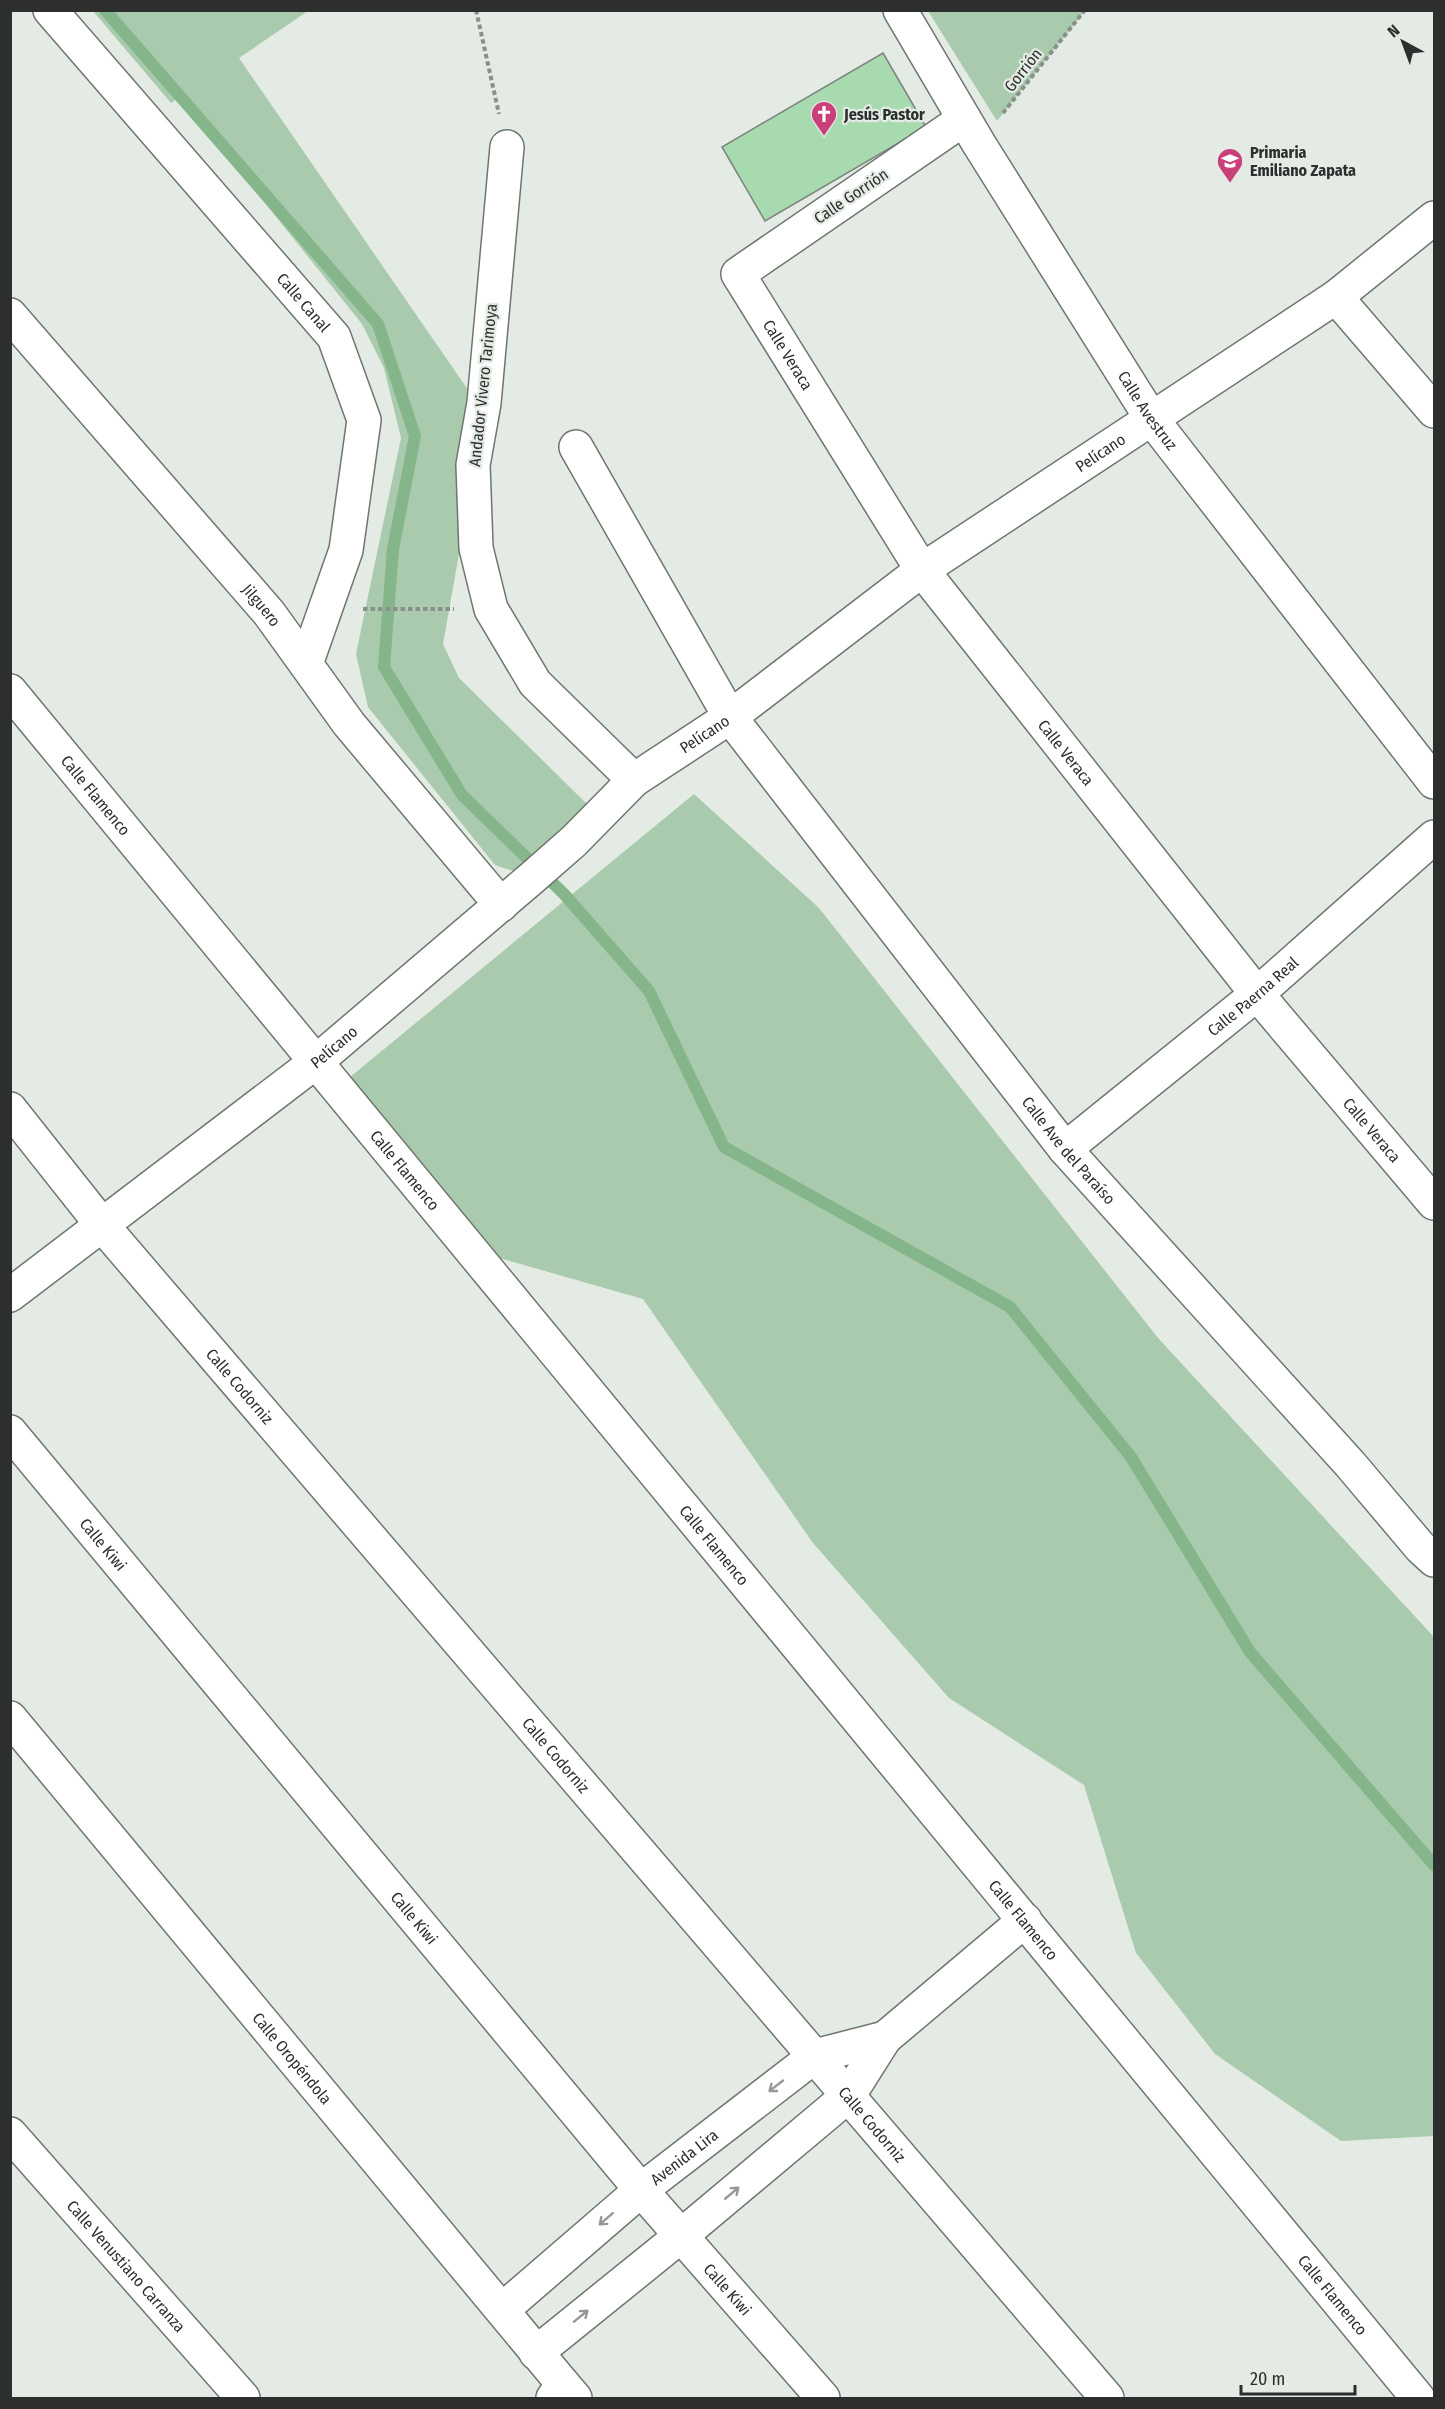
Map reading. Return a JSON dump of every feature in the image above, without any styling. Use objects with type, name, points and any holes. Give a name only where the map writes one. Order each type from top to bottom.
[{"type":"street","name":"Calle Canal","points":[[50,10],[334,337],[364,420],[346,550],[306,664]]},
{"type":"street","name":"Calle Avestruz","points":[[900,10],[972,131],[1151,418],[1434,783]]},
{"type":"street","name":"Calle Gorrión","points":[[738,274],[972,131]]},
{"type":"street","name":"Andador Vivero Tarimoya","points":[[507,147],[484,403],[473,465],[476,548],[491,609],[535,683],[634,780]]},
{"type":"street","name":"Pelícano","points":[[10,1295],[317,1061],[533,877],[634,780],[730,717],[922,570],[1336,297],[1434,218]]},
{"type":"street","name":"Calle Veraca","points":[[738,274],[922,570],[1257,994],[1434,1203]]},
{"type":"street","points":[[1336,297],[1434,411]]},
{"type":"street","name":"Jilguero","points":[[10,315],[269,613],[350,724],[501,905]]},
{"type":"street","points":[[576,447],[730,717]]},
{"type":"street","name":"Calle Flamenco","points":[[10,690],[1418,2398]]},
{"type":"street","name":"Calle Ave del Paraíso","points":[[730,717],[1065,1149],[1350,1464],[1430,1548]]},
{"type":"street","name":"Calle Paerna Real","points":[[1065,1149],[1257,994],[1434,837]]},
{"type":"street","name":"Calle Codorniz","points":[[10,1109],[102,1225],[1107,2398]]},
{"type":"street","name":"Calle Kiwi","points":[[10,1432],[641,2190],[824,2398]]},
{"type":"street","name":"Calle Oropéndola","points":[[10,1718],[502,2310],[536,2353],[564,2394]]},
{"type":"street","name":"Avenida Lira","points":[[536,2353],[682,2235],[849,2095],[885,2038],[1025,1920]]},
{"type":"street","name":"Avenida Lira","points":[[502,2310],[641,2190],[815,2056],[885,2038]]},
{"type":"street","name":"Calle Venustiano Carranza","points":[[13,2142],[243,2398]]},
{"type":"path","points":[[476,10],[507,147]]},
{"type":"path","name":"Gorrión","points":[[972,131],[1085,10]]},
{"type":"path","points":[[368,610],[416,609]]},
{"type":"green space","points":[[93,11],[308,11],[239,58],[484,413],[443,644],[459,678],[592,809],[525,875],[495,865],[368,707],[356,654],[401,438],[384,368],[362,324],[180,97],[171,103]]},
{"type":"green space","points":[[928,11],[1085,11],[997,121]]},
{"type":"green space","points":[[694,794],[819,908],[1158,1338],[1434,1637],[1434,2136],[1341,2141],[1215,2054],[1136,1953],[1084,1785],[949,1698],[813,1543],[643,1299],[496,1257],[344,1082]]},
{"type":"building","name":"Jesús Pastor","points":[[883,53],[926,127],[765,221],[722,147]]},
{"type":"waterway","points":[[105,10],[378,324],[415,436],[393,549],[384,667],[462,795],[564,894],[649,991],[724,1147],[1010,1307],[1131,1457],[1250,1652],[1434,1865]]},
{"type":"place","name":"Jesús Pastor","points":[[824,137]]},
{"type":"place","name":"Primaria Emiliano Zapata","points":[[1230,184]]}]
